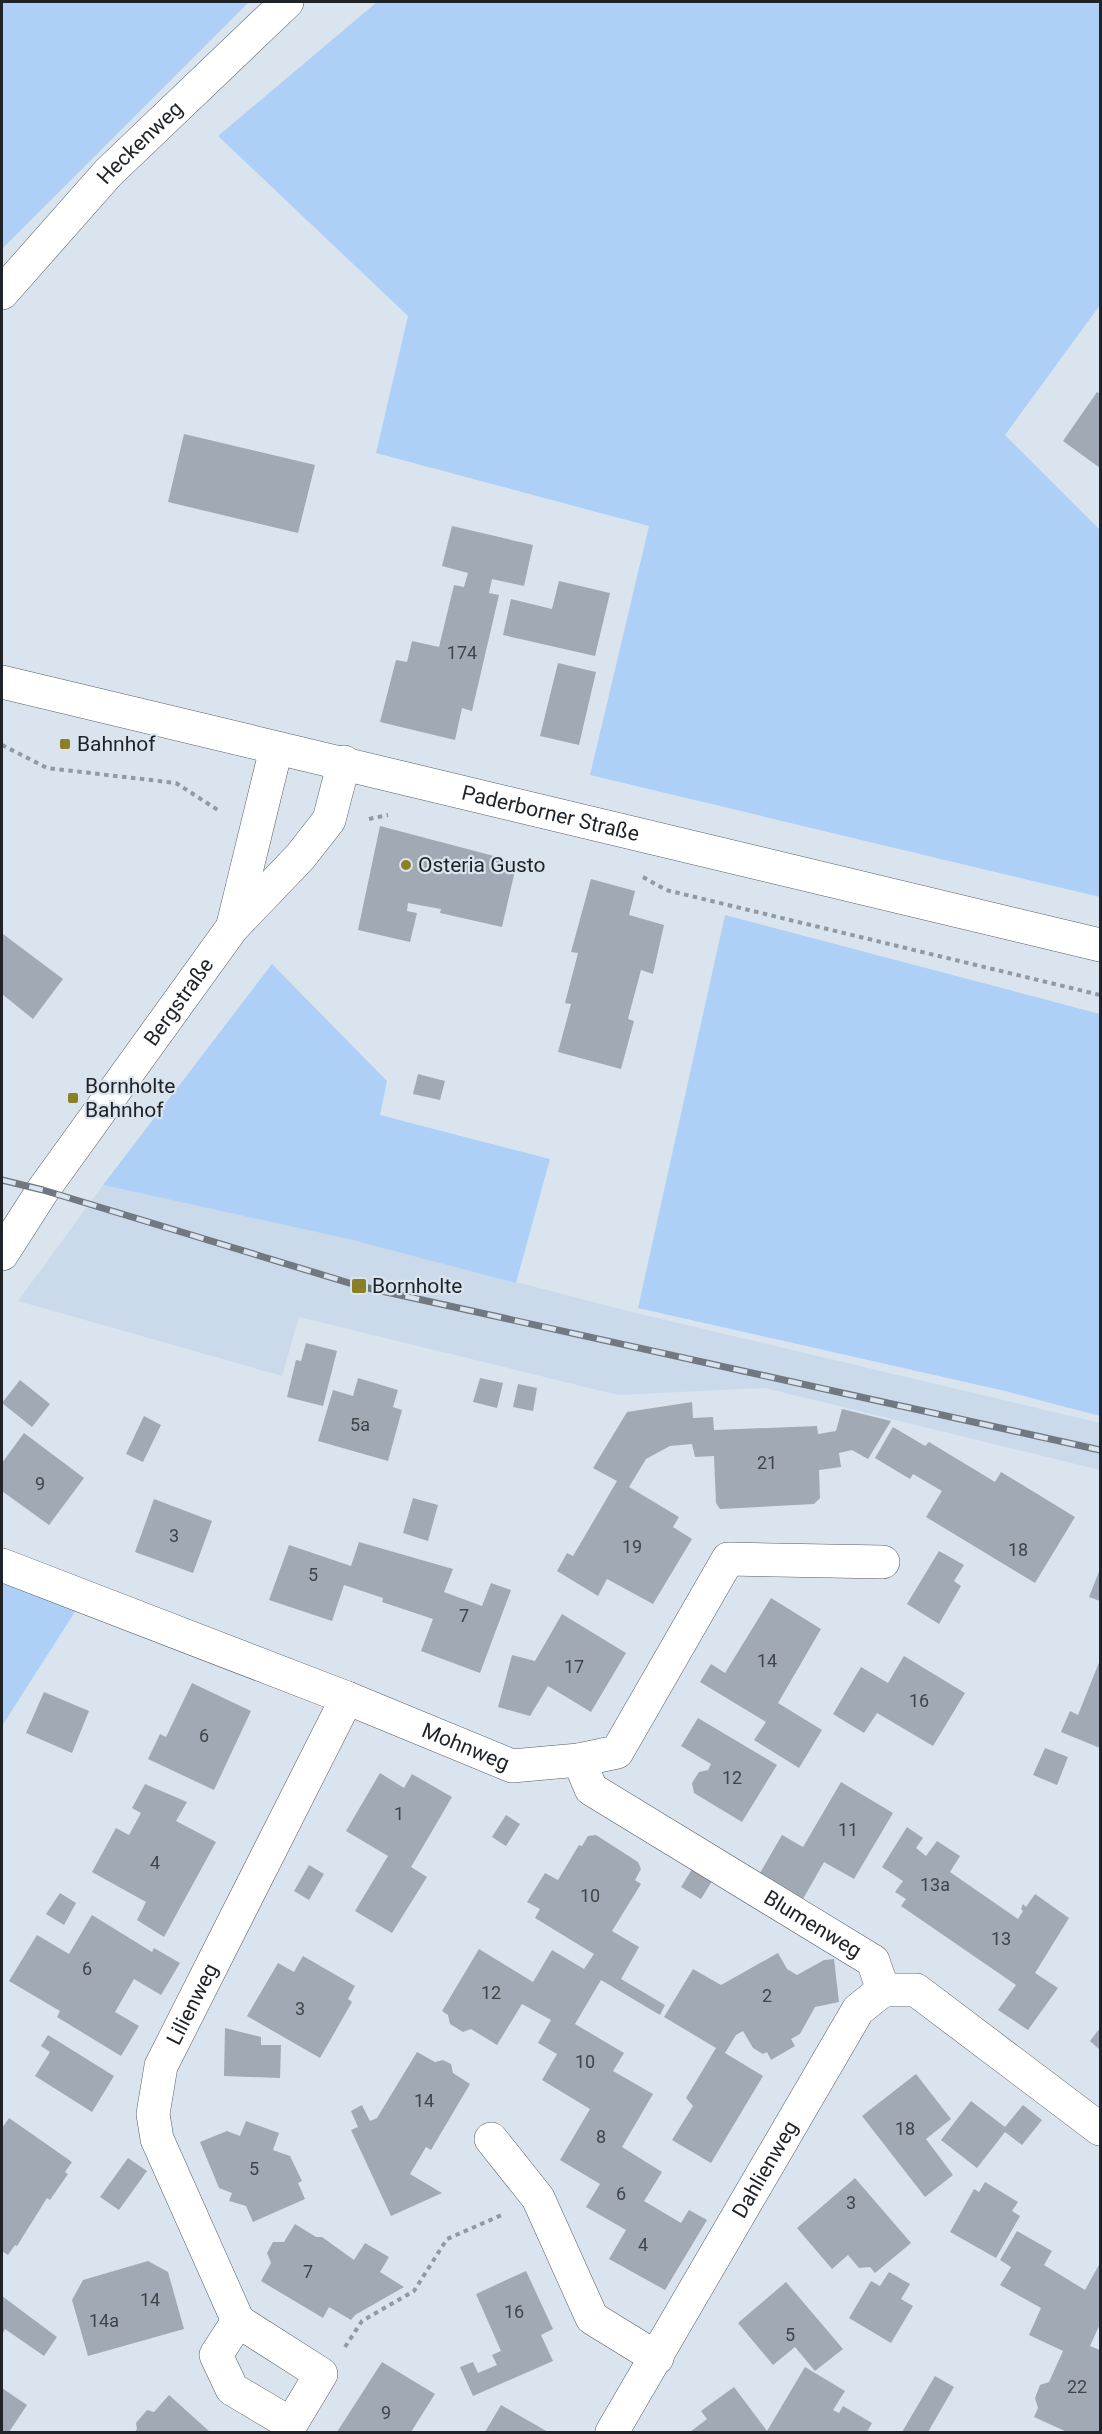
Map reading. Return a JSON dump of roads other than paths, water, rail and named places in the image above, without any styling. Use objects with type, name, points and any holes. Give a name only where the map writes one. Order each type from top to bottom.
[{"type":"street","name":"Heckenweg","points":[[2,293],[108,172],[287,2]]},
{"type":"street","name":"Paderborner Straße","points":[[2,682],[276,749],[344,762],[590,825],[1101,945]]},
{"type":"street","name":"Bergstraße","points":[[232,928],[276,749]]},
{"type":"street","name":"Bergstraße","points":[[2,1254],[57,1171],[232,928],[300,857],[329,820],[344,762]]},
{"type":"street","name":"Mohnweg","points":[[2,1565],[347,1698],[512,1766],[579,1760],[618,1752],[728,1559],[883,1562]]},
{"type":"street","name":"Lilienweg","points":[[238,2321],[157,2139],[153,2114],[161,2066],[347,1698]]},
{"type":"street","name":"Blumenweg","points":[[579,1760],[591,1789],[873,1961],[884,1990]]},
{"type":"street","points":[[884,1990],[916,1990],[1101,2129]]},
{"type":"street","name":"Dahlienweg","points":[[612,2433],[858,2010],[884,1990]]},
{"type":"street","points":[[491,2139],[538,2198],[592,2318],[657,2358]]},
{"type":"street","points":[[238,2321],[321,2374],[291,2424],[232,2389],[216,2355],[238,2321]]},
{"type":"railway","points":[[2,1180],[43,1190],[359,1286],[1100,1450]]},
{"type":"place","name":"Bahnhof","points":[[65,744]]},
{"type":"place","name":"Osteria Gusto","points":[[406,865]]},
{"type":"place","name":"Bornholte Bahnhof","points":[[73,1098]]},
{"type":"place","name":"Bornholte","points":[[359,1286]]}]
